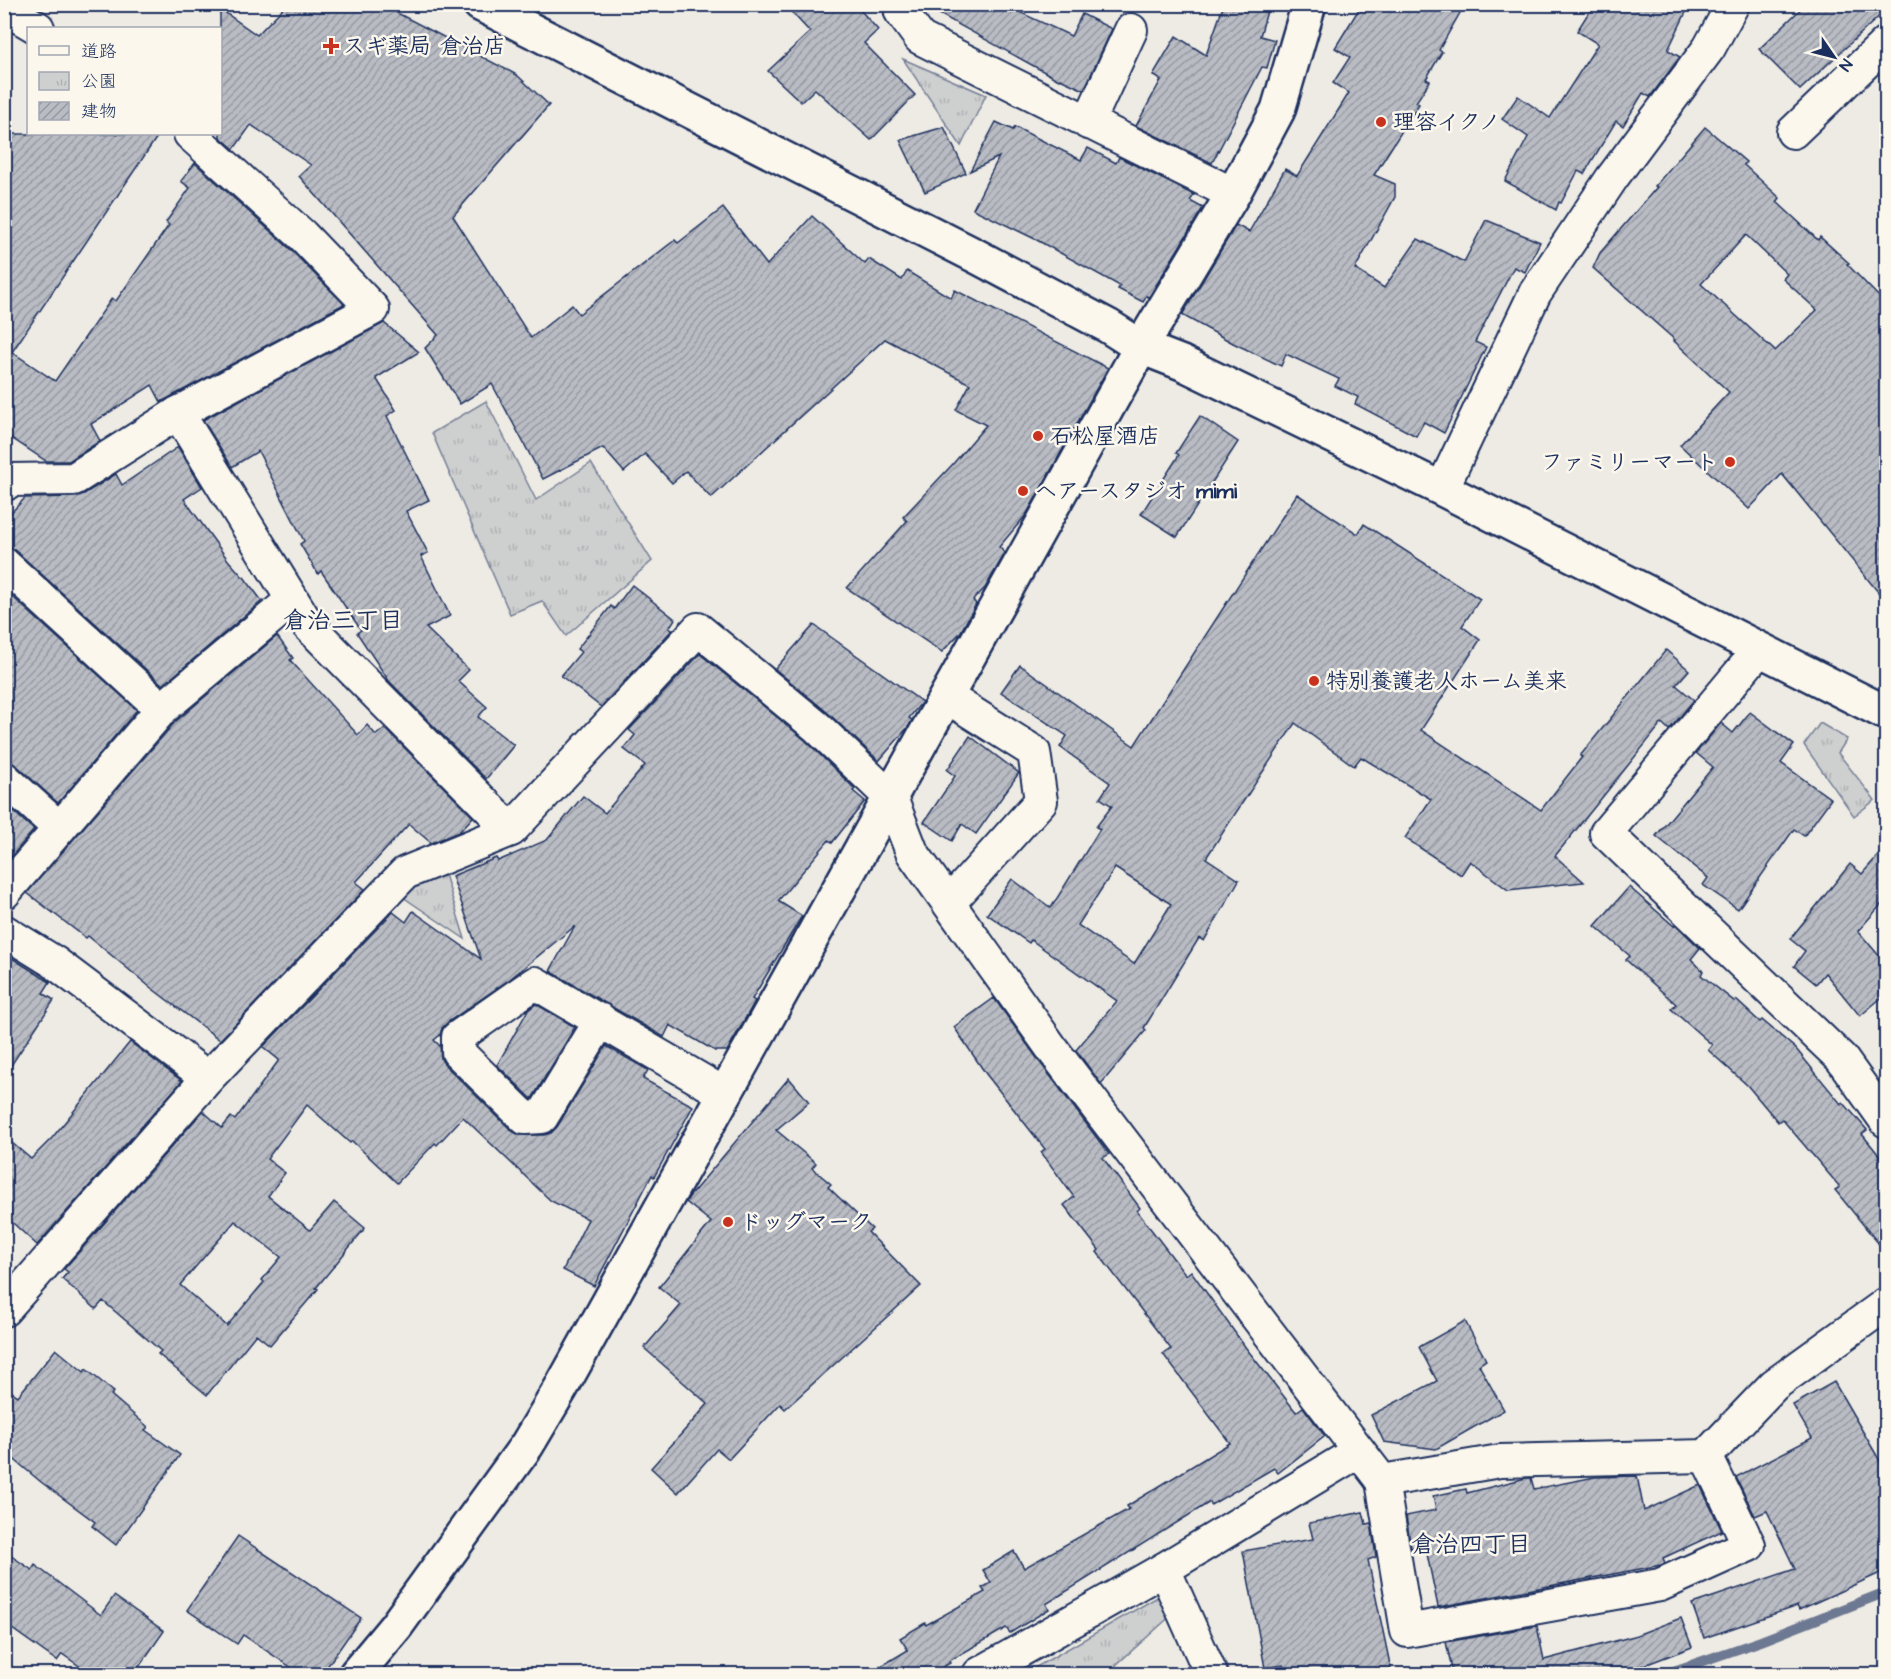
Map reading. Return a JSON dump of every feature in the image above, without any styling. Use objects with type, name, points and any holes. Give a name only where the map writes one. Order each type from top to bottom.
[{"type":"street","points":[[905,4],[901,12],[920,38],[1233,194]]},
{"type":"street","points":[[356,1674],[396,1626],[527,1445],[891,798],[1141,347],[1233,194],[1278,110],[1309,4]]},
{"type":"street","points":[[1442,489],[1535,292],[1611,178],[1709,48],[1733,4]]},
{"type":"street","points":[[484,5],[978,257],[1108,326],[1141,347],[1182,363],[1442,489],[1887,713]]},
{"type":"street","points":[[4,8],[36,27]]},
{"type":"street","points":[[1088,123],[1131,30]]},
{"type":"street","points":[[1793,132],[1887,43]]},
{"type":"street","points":[[7,480],[74,478],[178,413],[373,309],[302,234],[191,135]]},
{"type":"street","points":[[178,413],[308,625],[511,830]]},
{"type":"street","points":[[4,564],[162,709]]},
{"type":"street","points":[[4,893],[162,709],[292,600]]},
{"type":"street","points":[[10,1294],[208,1078],[405,873],[511,830],[698,629],[817,727],[891,798],[912,852],[1053,1050],[1382,1481],[1407,1632],[1660,1585],[1749,1545],[1706,1456]]},
{"type":"street","points":[[1760,650],[1606,833],[1841,1058],[1887,1121]]},
{"type":"street","points":[[947,697],[1034,752],[1041,801],[949,903]]},
{"type":"street","points":[[4,778],[59,828]]},
{"type":"street","points":[[4,931],[54,962],[208,1078]]},
{"type":"street","points":[[601,1020],[542,1117],[525,1118],[458,1052],[458,1037],[536,983],[601,1020],[725,1094]]},
{"type":"street","points":[[1382,1481],[1500,1461],[1706,1456],[1774,1385],[1887,1304]]},
{"type":"street","points":[[979,1674],[1164,1569],[1359,1451]]},
{"type":"street","points":[[1164,1569],[1210,1674]]},
{"type":"green space","points":[[903,59],[986,95],[961,146]]},
{"type":"green space","points":[[486,401],[536,500],[591,463],[652,561],[566,636],[542,601],[510,614],[432,433]]},
{"type":"green space","points":[[1820,723],[1847,739],[1838,753],[1875,800],[1854,816],[1804,745]]},
{"type":"green space","points":[[443,868],[465,939],[400,895]]},
{"type":"green space","points":[[1161,1595],[1174,1613],[1116,1665],[1114,1674],[1024,1674]]},
{"type":"building","points":[[287,4],[380,4],[517,75],[549,105],[453,216],[531,338],[572,305],[579,314],[675,240],[678,243],[723,208],[767,265],[812,216],[865,264],[869,259],[902,280],[907,271],[951,298],[955,290],[1108,368],[1026,515],[999,547],[1005,553],[985,588],[973,600],[976,604],[960,633],[942,652],[847,588],[907,521],[903,517],[986,425],[956,410],[970,384],[885,339],[711,498],[686,471],[672,483],[645,454],[624,472],[603,448],[543,479],[492,384],[460,404],[425,348],[438,335],[299,176],[311,165],[251,125],[234,149],[220,137],[222,135],[222,27],[220,27],[220,9],[257,35]]},
{"type":"building","points":[[784,4],[855,4],[878,30],[864,43],[915,95],[871,140],[815,89],[801,102],[768,71],[810,32]]},
{"type":"building","points":[[1002,4],[1071,36],[1082,14],[1112,29],[1084,90],[1059,80],[923,5]]},
{"type":"building","points":[[1224,4],[1269,4],[1260,36],[1275,40],[1267,68],[1262,67],[1212,163],[1136,126],[1161,80],[1153,75],[1176,36],[1206,55]]},
{"type":"building","points":[[1362,4],[1465,4],[1439,50],[1442,52],[1426,79],[1430,81],[1416,102],[1419,104],[1374,175],[1395,184],[1395,197],[1355,269],[1384,288],[1418,239],[1464,262],[1486,220],[1540,242],[1525,272],[1514,267],[1475,342],[1486,347],[1444,433],[1424,422],[1416,436],[1355,404],[1358,397],[1335,386],[1339,379],[1286,354],[1281,366],[1182,315],[1236,225],[1249,232],[1285,169],[1297,176],[1349,93],[1333,83],[1350,57],[1335,48]]},
{"type":"building","points":[[1594,4],[1690,4],[1668,50],[1680,57],[1650,97],[1643,93],[1623,126],[1616,121],[1584,174],[1578,171],[1556,210],[1505,181],[1528,137],[1502,119],[1518,96],[1550,118],[1598,44],[1577,31]]},
{"type":"building","points":[[1806,4],[1887,4],[1887,9],[1800,90],[1759,49]]},
{"type":"building","points":[[996,122],[1013,130],[1015,127],[1081,160],[1088,148],[1116,163],[1119,157],[1194,195],[1190,201],[1203,208],[1149,297],[1146,296],[1143,302],[1118,289],[1120,286],[1035,239],[973,209],[999,157],[970,171]]},
{"type":"building","points":[[944,127],[966,173],[925,192],[900,140]]},
{"type":"building","points":[[1705,127],[1746,162],[1744,165],[1780,198],[1777,202],[1818,240],[1820,237],[1849,263],[1847,264],[1887,305],[1887,603],[1782,474],[1749,509],[1680,445],[1729,392],[1675,340],[1593,268],[1600,253],[1657,187],[1655,186]],"holes":[[[1746,235],[1787,274],[1783,279],[1817,310],[1775,351],[1701,284]]]},
{"type":"building","points":[[4,134],[158,135],[12,352],[55,381],[112,298],[116,301],[169,225],[166,222],[190,188],[181,181],[195,163],[289,248],[344,304],[161,402],[152,385],[91,424],[100,441],[69,461],[46,461],[4,433]]},
{"type":"building","points":[[384,323],[419,352],[376,378],[396,410],[387,416],[429,500],[406,511],[428,553],[421,556],[450,616],[426,628],[469,670],[458,681],[487,707],[478,717],[514,745],[486,779],[389,681],[357,633],[361,630],[321,571],[318,574],[300,544],[304,541],[258,451],[232,467],[203,420]]},
{"type":"building","points":[[1200,416],[1238,442],[1177,537],[1141,514],[1179,455],[1176,453]]},
{"type":"building","points":[[178,447],[202,487],[184,499],[228,560],[262,601],[163,685],[16,551],[4,546],[4,520],[25,498],[75,497],[116,474],[122,485]]},
{"type":"building","points":[[1297,494],[1358,534],[1364,524],[1480,599],[1462,626],[1480,640],[1421,730],[1541,810],[1582,757],[1580,756],[1666,650],[1689,670],[1676,685],[1694,700],[1669,730],[1662,723],[1555,856],[1584,882],[1508,890],[1470,861],[1461,875],[1405,838],[1431,799],[1361,757],[1354,766],[1295,723],[1206,858],[1239,880],[1204,941],[1199,938],[1144,1028],[1146,1030],[1101,1084],[1076,1050],[1117,1001],[1031,940],[1029,943],[987,914],[1012,879],[1051,908],[1100,829],[1096,827],[1112,806],[1100,798],[1110,783],[1060,747],[1067,736],[1001,692],[1020,665],[1134,746]],"holes":[[[1115,868],[1171,904],[1134,964],[1078,925]]]},
{"type":"building","points":[[632,585],[675,619],[669,628],[672,630],[601,707],[561,676],[581,652],[577,649],[611,606],[614,609]]},
{"type":"building","points":[[4,589],[137,710],[58,803],[16,765],[4,760]]},
{"type":"building","points":[[814,625],[922,702],[909,718],[912,720],[909,726],[879,761],[828,713],[775,669]]},
{"type":"building","points":[[277,636],[293,658],[290,660],[358,735],[367,725],[376,735],[385,728],[473,817],[459,832],[431,843],[409,824],[356,882],[365,889],[220,1040],[88,936],[86,938],[27,893],[175,722]]},
{"type":"building","points":[[700,654],[805,740],[865,801],[832,843],[829,840],[778,901],[802,916],[752,999],[755,1001],[727,1051],[715,1051],[670,1025],[664,1037],[550,971],[575,926],[510,979],[448,1022],[434,1040],[440,1046],[441,1059],[445,1065],[512,1131],[519,1135],[544,1135],[551,1133],[557,1127],[606,1046],[648,1070],[643,1079],[693,1106],[654,1177],[652,1175],[594,1286],[563,1270],[588,1219],[551,1201],[463,1117],[397,1183],[352,1141],[350,1143],[307,1105],[267,1159],[285,1173],[268,1196],[310,1230],[334,1202],[365,1228],[316,1288],[318,1289],[270,1345],[256,1334],[207,1395],[158,1354],[161,1351],[103,1301],[96,1309],[62,1279],[68,1272],[64,1269],[203,1111],[222,1128],[231,1117],[235,1120],[279,1060],[263,1047],[393,912],[406,922],[413,911],[481,959],[452,876],[496,858],[498,861],[547,840],[583,796],[605,813],[645,765],[624,749],[635,735],[629,730]],"holes":[[[235,1221],[281,1257],[262,1280],[264,1282],[227,1326],[180,1285]]]},
{"type":"building","points":[[1750,712],[1794,745],[1781,763],[1831,799],[1804,836],[1794,829],[1738,909],[1703,885],[1708,878],[1656,836],[1713,767],[1696,753],[1721,723],[1733,733]]},
{"type":"building","points":[[970,736],[1019,773],[976,834],[962,824],[952,841],[924,822],[955,776],[947,770]]},
{"type":"building","points":[[4,803],[34,830],[4,865]]},
{"type":"building","points":[[1887,845],[1887,898],[1858,931],[1887,965],[1887,993],[1860,1016],[1825,973],[1816,984],[1794,966],[1805,951],[1790,939],[1850,864],[1862,874]]},
{"type":"building","points":[[1629,887],[1674,926],[1675,924],[1700,948],[1691,959],[1703,971],[1701,975],[1734,1001],[1736,1000],[1760,1022],[1762,1020],[1796,1049],[1841,1104],[1843,1102],[1867,1130],[1862,1134],[1887,1165],[1887,1254],[1835,1190],[1840,1187],[1782,1119],[1778,1122],[1747,1085],[1708,1050],[1712,1045],[1671,1009],[1676,1004],[1626,960],[1630,956],[1595,926]]},
{"type":"building","points":[[4,953],[50,982],[43,993],[54,1000],[4,1076]]},
{"type":"building","points":[[994,998],[1109,1154],[1103,1158],[1140,1208],[1137,1211],[1186,1275],[1191,1271],[1246,1348],[1296,1412],[1303,1407],[1325,1436],[1278,1473],[1274,1468],[1211,1505],[1210,1502],[1046,1604],[1049,1609],[1010,1633],[1006,1628],[931,1674],[868,1674],[908,1650],[900,1638],[985,1592],[982,1588],[991,1583],[983,1570],[1014,1551],[1024,1568],[1129,1509],[1127,1506],[1230,1443],[1163,1354],[1171,1349],[1064,1205],[1074,1197],[1041,1152],[1045,1149],[986,1074],[954,1027]]},
{"type":"building","points":[[536,1004],[575,1027],[532,1099],[497,1065],[528,1010]]},
{"type":"building","points":[[130,1042],[182,1081],[37,1245],[4,1215],[4,1136],[31,1159],[52,1138]]},
{"type":"building","points":[[789,1078],[809,1102],[776,1130],[816,1163],[812,1168],[831,1184],[828,1187],[872,1229],[868,1232],[921,1286],[785,1409],[780,1404],[729,1459],[717,1449],[678,1493],[651,1468],[708,1404],[644,1348],[681,1305],[659,1287],[711,1222],[686,1202],[689,1197]]},
{"type":"building","points":[[1465,1321],[1486,1360],[1479,1365],[1504,1410],[1436,1449],[1384,1442],[1371,1415],[1437,1381],[1419,1347]]},
{"type":"building","points":[[56,1349],[84,1372],[86,1369],[114,1392],[111,1395],[148,1427],[145,1430],[180,1455],[116,1545],[92,1526],[95,1522],[4,1451],[4,1387],[18,1396]]},
{"type":"building","points":[[1834,1382],[1887,1473],[1887,1570],[1799,1610],[1797,1606],[1704,1638],[1692,1604],[1795,1569],[1767,1511],[1755,1516],[1736,1477],[1812,1438],[1793,1405]]},
{"type":"building","points":[[1637,1476],[1644,1511],[1700,1485],[1722,1531],[1663,1558],[1665,1563],[1661,1565],[1438,1607],[1426,1549],[1422,1550],[1421,1545],[1411,1548],[1406,1516],[1436,1510],[1433,1496],[1466,1489],[1467,1493],[1526,1478],[1531,1478],[1534,1489],[1595,1477]]},
{"type":"building","points":[[1363,1512],[1366,1524],[1371,1523],[1376,1557],[1368,1560],[1392,1674],[1286,1674],[1283,1665],[1265,1668],[1243,1551],[1313,1539],[1309,1523]]},
{"type":"building","points":[[238,1536],[361,1618],[322,1674],[301,1674],[243,1635],[237,1644],[187,1610]]},
{"type":"building","points":[[4,1551],[32,1570],[35,1565],[101,1615],[114,1596],[164,1631],[134,1674],[91,1674],[62,1654],[57,1661],[4,1623]]},
{"type":"building","points":[[1681,1618],[1692,1647],[1621,1674],[1453,1674],[1446,1642],[1537,1626],[1544,1660],[1634,1636]]},
{"type":"waterway","points":[[1665,1674],[1761,1641],[1886,1592]]},
{"type":"place","name":"スギ薬局 倉治店","points":[[331,46]]},
{"type":"place","name":"理容イクノ","points":[[1381,122]]},
{"type":"place","name":"石松屋酒店","points":[[1038,436]]},
{"type":"place","name":"ファミリーマート","points":[[1730,462]]},
{"type":"place","name":"ヘアースタジオ mimi","points":[[1023,491]]},
{"type":"place","name":"特別養護老人ホーム美来","points":[[1314,681]]},
{"type":"place","name":"ドッグマーク","points":[[728,1222]]},
{"type":"district","name":"倉治三丁目","points":[[343,621]]},
{"type":"district","name":"倉治四丁目","points":[[1471,1545]]}]
